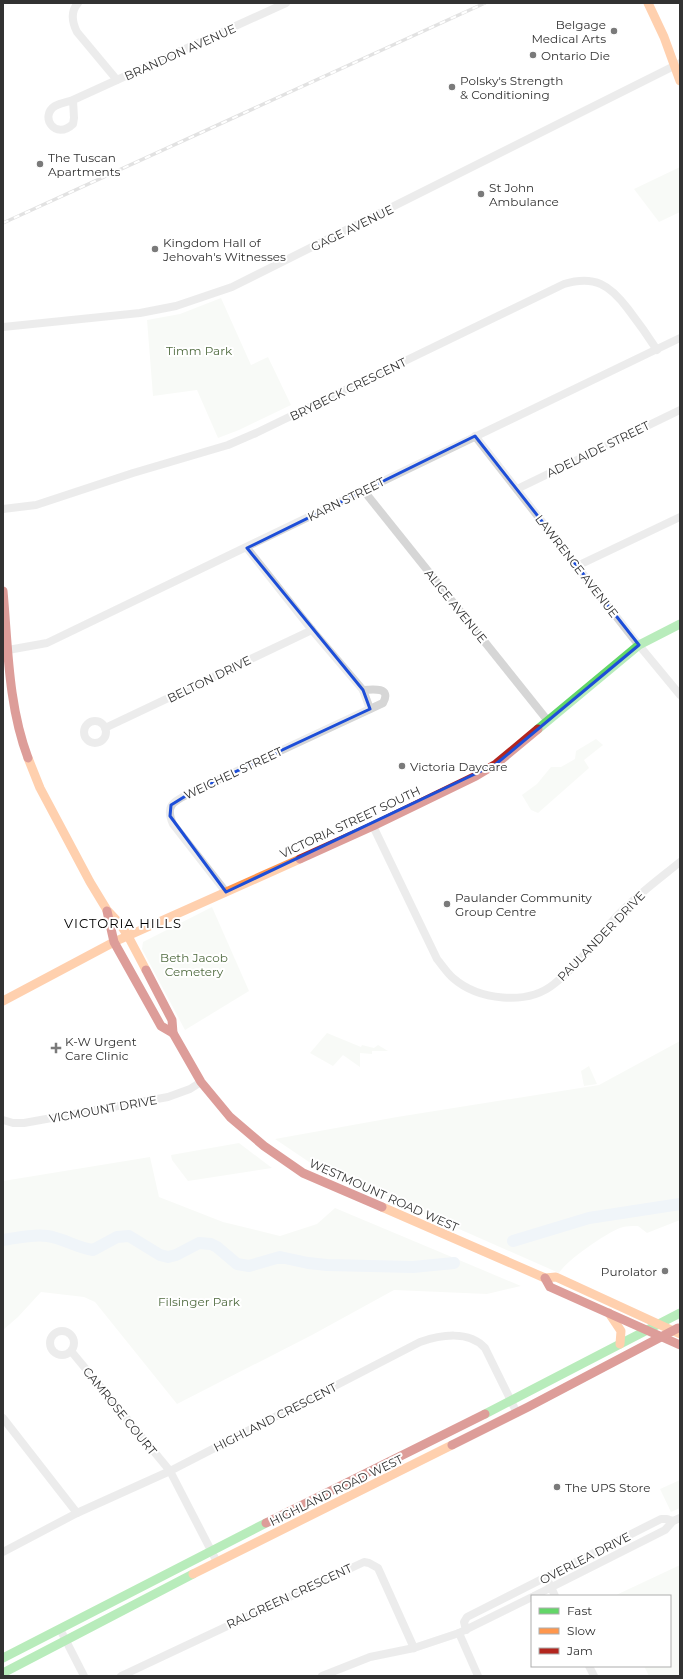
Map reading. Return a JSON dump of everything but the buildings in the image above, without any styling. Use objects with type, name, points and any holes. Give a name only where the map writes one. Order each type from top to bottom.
[{"type":"main road","points":[[648,3],[677,64],[680,81]]},
{"type":"main road","name":"WESTMOUNT ROAD WEST","points":[[3,591],[13,699],[21,739],[40,788],[90,882],[107,910],[120,924],[128,936],[172,1020],[173,1033],[201,1082],[230,1117],[264,1146],[303,1173],[545,1278],[556,1277],[660,1325],[678,1330]]},
{"type":"main road","name":"VICTORIA STREET SOUTH","points":[[3,1001],[114,942],[373,826],[482,772],[496,764],[639,645],[680,624]]},
{"type":"main road","name":"WESTMOUNT ROAD WEST","points":[[107,910],[114,942],[161,1026],[173,1033]]},
{"type":"main road","name":"WESTMOUNT ROAD WEST","points":[[545,1278],[550,1287],[680,1345]]},
{"type":"main road","points":[[608,1313],[621,1331],[620,1344]]},
{"type":"main road","name":"HIGHLAND ROAD WEST","points":[[3,1658],[211,1550],[511,1400],[647,1330],[660,1325],[680,1313]]},
{"type":"main road","name":"HIGHLAND ROAD WEST","points":[[3,1673],[217,1562],[517,1412],[661,1337],[678,1330]]},
{"type":"street","points":[[78,3],[74,7],[72,15],[73,24],[77,32],[117,80]]},
{"type":"street","name":"BRANDON AVENUE","points":[[73,100],[286,3]]},
{"type":"street","name":"GAGE AVENUE","points":[[3,327],[140,313],[176,306],[232,287],[677,64]]},
{"type":"street","name":"BRYBECK CRESCENT","points":[[3,509],[36,505],[134,473],[228,445],[564,284],[577,280],[591,280],[602,284],[617,294],[657,350]]},
{"type":"street","name":"KARN STREET","points":[[8,650],[46,643],[247,548],[475,436],[680,338]]},
{"type":"street","name":"ADELAIDE STREET","points":[[517,489],[680,410]]},
{"type":"street","name":"LAWRENCE AVENUE","points":[[475,436],[639,645],[680,694]]},
{"type":"street","name":"ALICE AVENUE","points":[[364,490],[548,721]]},
{"type":"street","points":[[577,566],[680,516]]},
{"type":"street","points":[[247,548],[312,630],[363,690],[370,709]]},
{"type":"street","name":"BELTON DRIVE","points":[[105,728],[312,630]]},
{"type":"street","name":"WEICHEL STREET","points":[[226,892],[173,824],[170,816],[171,805],[176,800],[192,792],[383,703],[385,700],[385,695],[380,689],[375,688],[363,690]]},
{"type":"street","name":"PAULANDER DRIVE","points":[[373,826],[437,959],[452,978],[466,987],[485,994],[501,997],[522,997],[537,993],[553,985],[573,967],[633,900],[680,862]]},
{"type":"street","name":"VICMOUNT DRIVE","points":[[3,1120],[13,1123],[24,1123],[168,1098],[190,1089],[201,1082]]},
{"type":"street","name":"HIGHLAND CRESCENT","points":[[3,1552],[77,1513],[170,1471],[420,1342],[442,1335],[474,1339],[485,1348],[517,1412]]},
{"type":"street","name":"CAMROSE COURT","points":[[71,1351],[170,1471],[217,1562]]},
{"type":"street","points":[[3,1418],[77,1513]]},
{"type":"street","name":"OVERLEA DRIVE","points":[[462,1632],[464,1622],[467,1617],[661,1519],[677,1520]]},
{"type":"street","name":"OVERLEA DRIVE","points":[[537,1595],[665,1530],[677,1520]]},
{"type":"street","name":"RALGREEN CRESCENT","points":[[121,1676],[364,1562],[378,1568],[414,1648]]},
{"type":"street","points":[[547,1577],[554,1595]]},
{"type":"street","name":"OVERLEA DRIVE","points":[[322,1676],[338,1673],[370,1657],[414,1648],[462,1632],[531,1598]]},
{"type":"street","points":[[60,1629],[84,1676]]},
{"type":"street","points":[[462,1632],[478,1676]]},
{"type":"street","points":[[590,1667],[594,1676]]},
{"type":"highlighted area","points":[[475,436],[639,645],[496,764],[226,892],[170,816],[171,805],[192,792],[370,709],[363,690],[247,548]]},
{"type":"green space","points":[[680,167],[680,212],[659,222],[634,189]]},
{"type":"green space","name":"Timm Park","points":[[221,298],[251,365],[268,357],[291,405],[239,430],[218,438],[197,390],[153,396],[147,320],[180,314]]},
{"type":"green space","points":[[596,739],[603,745],[584,760],[589,768],[538,813],[531,810],[522,795],[537,784],[551,767],[561,767],[575,759],[576,751]]},
{"type":"green space","name":"Beth Jacob Cemetery","points":[[212,907],[249,991],[185,1030],[142,949],[143,942]]},
{"type":"green space","points":[[327,1033],[361,1047],[362,1045],[374,1048],[378,1045],[388,1051],[372,1051],[372,1054],[360,1053],[360,1067],[343,1055],[333,1066],[310,1053]]},
{"type":"green space","points":[[680,1041],[680,1220],[647,1233],[638,1226],[626,1226],[613,1231],[570,1261],[559,1273],[312,1164],[275,1139],[397,1117],[599,1085]]},
{"type":"green space","points":[[589,1066],[597,1084],[584,1086],[581,1071]]},
{"type":"green space","points":[[239,1143],[272,1168],[188,1181],[172,1160],[171,1155]]},
{"type":"green space","name":"Filsinger Park","points":[[150,1157],[159,1197],[223,1222],[280,1236],[317,1224],[335,1208],[521,1286],[487,1294],[394,1290],[312,1335],[177,1404],[95,1302],[84,1297],[41,1292],[18,1317],[3,1330],[3,1181]]},
{"type":"green space","points":[[680,1480],[680,1508],[671,1512],[660,1489]]},
{"type":"green space","points":[[680,1565],[680,1676],[649,1676],[644,1667],[671,1667],[671,1595],[616,1595]]},
{"type":"waterway","points":[[513,1241],[589,1218],[680,1204]]},
{"type":"waterway","points":[[3,1240],[30,1236],[47,1236],[93,1250],[117,1237],[129,1236],[160,1255],[168,1257],[176,1255],[199,1243],[211,1244],[217,1247],[237,1264],[249,1266],[280,1257],[308,1263],[327,1265],[413,1267],[454,1263]]},
{"type":"railway","points":[[3,223],[485,3]]},
{"type":"traffic: fast","points":[[538,729],[639,645],[680,624]]},
{"type":"traffic: fast","points":[[485,1414],[680,1313]]},
{"type":"traffic: fast","points":[[3,1658],[266,1523]]},
{"type":"traffic: fast","points":[[3,1673],[193,1574]]},
{"type":"traffic: slow","points":[[648,3],[664,37],[680,81]]},
{"type":"traffic: slow","points":[[28,758],[40,788],[90,882],[107,910],[120,924],[128,936],[146,970]]},
{"type":"traffic: slow","points":[[3,1001],[114,942],[300,859]]},
{"type":"traffic: slow","points":[[382,1207],[545,1278],[556,1277],[680,1334]]},
{"type":"traffic: slow","points":[[609,1313],[621,1331],[620,1344]]},
{"type":"traffic: slow","points":[[193,1574],[452,1445]]},
{"type":"traffic: jam","points":[[3,591],[10,675],[16,717],[28,758]]},
{"type":"traffic: jam","points":[[300,859],[373,826],[476,776],[496,764],[538,729]]},
{"type":"traffic: jam","points":[[107,911],[114,942],[161,1026],[173,1033]]},
{"type":"traffic: jam","points":[[146,970],[172,1020],[173,1033],[201,1082],[230,1117],[264,1146],[303,1173],[382,1207]]},
{"type":"traffic: jam","points":[[545,1278],[550,1287],[680,1345]]},
{"type":"traffic: jam","points":[[452,1445],[678,1328]]},
{"type":"traffic: jam","points":[[266,1523],[485,1414]]},
{"type":"place","name":"Belgage Medical Arts","points":[[614,31]]},
{"type":"place","name":"Ontario Die","points":[[533,55]]},
{"type":"place","name":"Polsky's Strength & Conditioning","points":[[452,87]]},
{"type":"place","name":"The Tuscan Apartments","points":[[40,164]]},
{"type":"place","name":"St John Ambulance","points":[[481,194]]},
{"type":"place","name":"Kingdom Hall of Jehovah's Witnesses","points":[[155,249]]},
{"type":"place","name":"Victoria Daycare","points":[[402,766]]},
{"type":"place","name":"Paulander Community Group Centre","points":[[447,904]]},
{"type":"place","name":"K-W Urgent Care Clinic","points":[[56,1048]]},
{"type":"place","name":"Purolator","points":[[665,1271]]},
{"type":"place","name":"The UPS Store","points":[[557,1487]]},
{"type":"district","name":"VICTORIA HILLS","points":[[123,923]]}]
